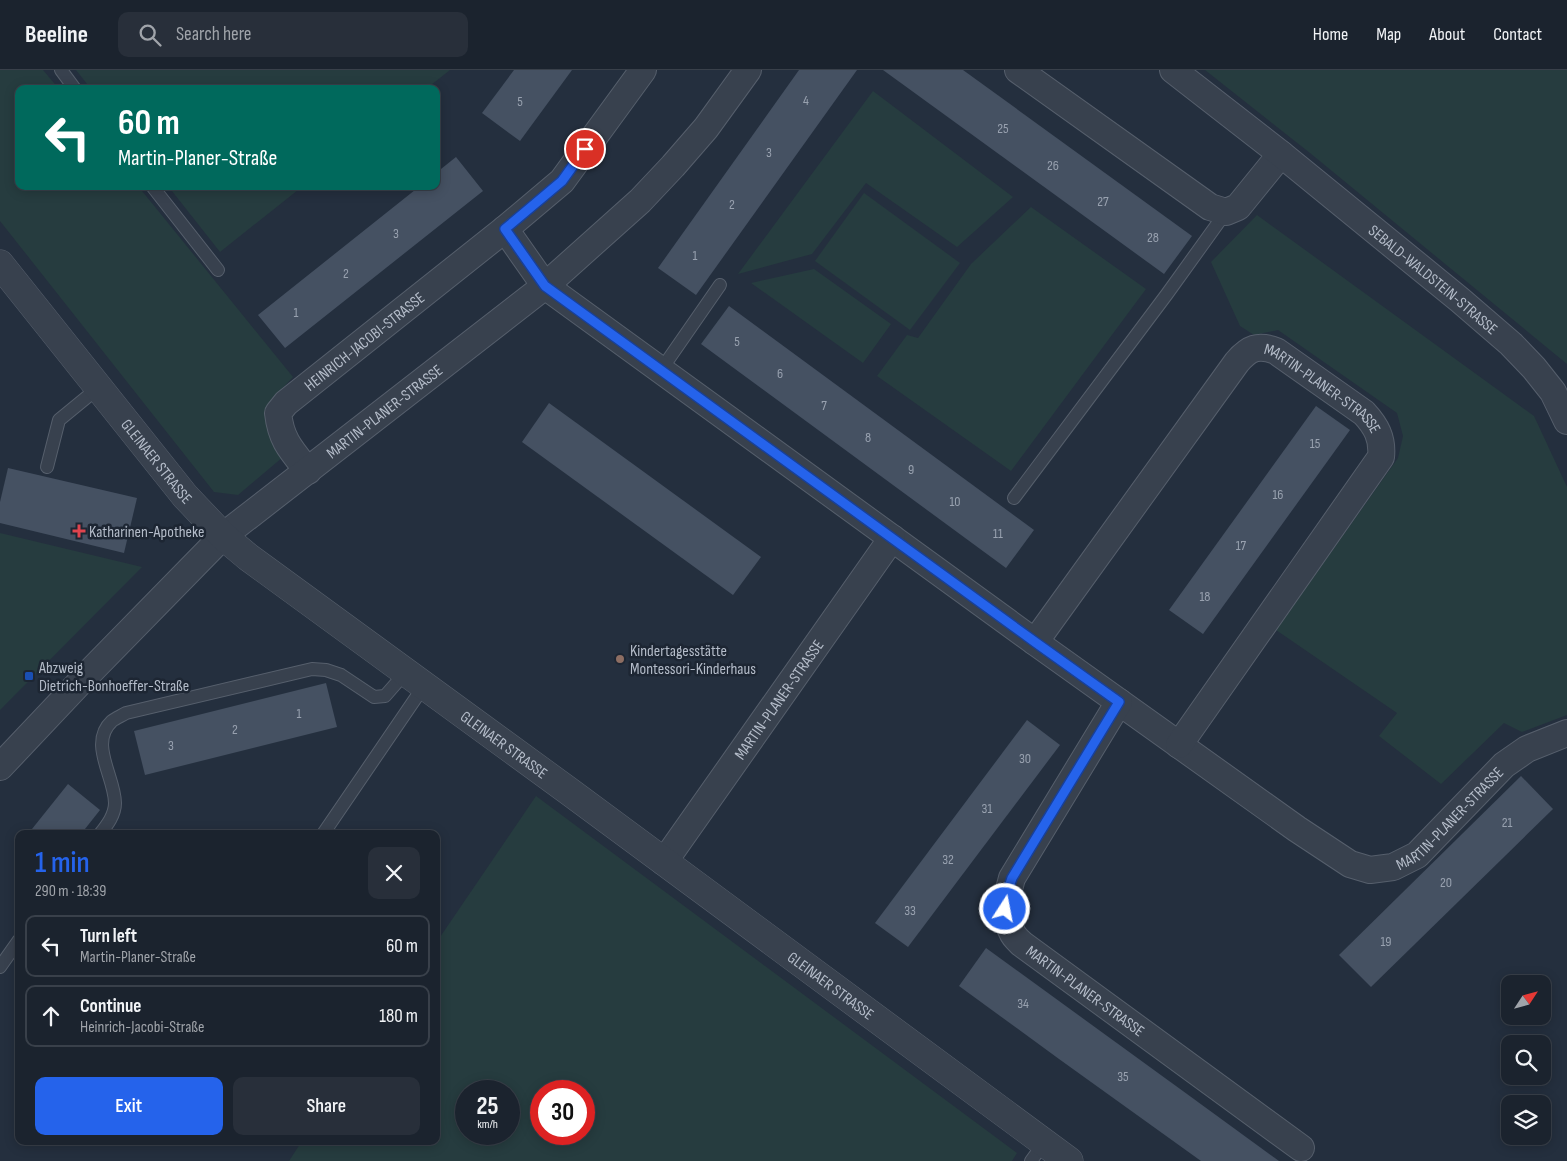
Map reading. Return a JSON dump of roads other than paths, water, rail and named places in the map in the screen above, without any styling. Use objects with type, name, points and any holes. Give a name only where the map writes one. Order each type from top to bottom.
[{"type":"street","name":"HEINRICH-JACOBI-STRASSE","points":[[308,470],[286,442],[280,427],[278,413],[286,403],[505,229],[562,181],[643,70]]},
{"type":"street","name":"MARTIN-PLANER-STRASSE","points":[[0,767],[73,689],[223,536],[545,286],[640,202],[706,128],[748,70]]},
{"type":"street","points":[[1018,70],[1210,207],[1226,212],[1238,207],[1281,154]]},
{"type":"street","name":"SEBALD-WALDSTEIN-STRASSE","points":[[1173,70],[1281,154],[1511,344],[1534,368],[1553,392],[1567,421]]},
{"type":"street","points":[[505,229],[545,286]]},
{"type":"street","name":"GLEINAER STRASSE","points":[[0,264],[185,496],[223,536],[248,557],[664,862],[1037,1152],[1069,1161]]},
{"type":"street","name":"MARTIN-PLANER-STRASSE","points":[[545,286],[1035,642],[1328,851],[1350,864],[1370,870],[1393,867],[1417,855],[1504,765],[1527,749],[1567,733]]},
{"type":"street","name":"MARTIN-PLANER-STRASSE","points":[[1035,642],[1246,351],[1258,348],[1269,348],[1276,351],[1364,413],[1379,434],[1382,446],[1381,457],[1179,745]]},
{"type":"street","name":"MARTIN-PLANER-STRASSE","points":[[664,862],[892,538]]},
{"type":"street","name":"MARTIN-PLANER-STRASSE","points":[[1119,702],[1012,878],[1007,893],[1005,909],[1012,933],[1030,950],[1301,1148]]},
{"type":"lane","points":[[60,70],[72,85]]},
{"type":"lane","points":[[155,190],[218,270]]},
{"type":"lane","points":[[1014,498],[1226,212]]},
{"type":"lane","points":[[661,370],[720,285]]},
{"type":"lane","points":[[47,467],[58,420],[98,388]]},
{"type":"lane","points":[[103,830],[111,818],[115,804],[102,742],[105,730],[113,721],[126,713],[312,669],[326,670],[341,675],[374,697],[385,696],[415,679]]},
{"type":"lane","points":[[325,830],[415,679]]},
{"type":"lane","points":[[0,967],[15,946]]},
{"type":"place","name":"Katharinen-Apotheke","points":[[79,531]]},
{"type":"place","name":"Kindertagesstätte Montessori-Kinderhaus","points":[[620,659]]},
{"type":"place","name":"Abzweig Dietrich-Bonhoeffer-Straße","points":[[29,676]]}]
